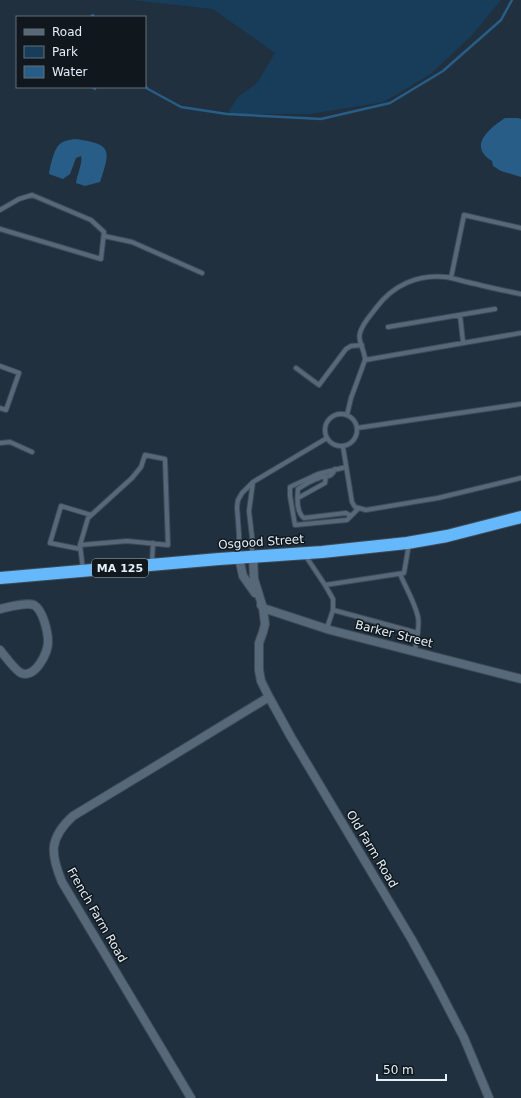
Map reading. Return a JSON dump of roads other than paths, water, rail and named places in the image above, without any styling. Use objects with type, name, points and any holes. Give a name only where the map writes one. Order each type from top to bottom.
[{"type":"highway","name":"Osgood Street","points":[[0,578],[410,543],[447,536],[521,517]]},
{"type":"street","points":[[252,557],[254,579],[263,608]]},
{"type":"street","points":[[239,558],[243,576],[263,608]]},
{"type":"street","points":[[0,609],[27,604],[35,606],[42,615],[48,643],[44,657],[36,669],[29,673],[21,673],[8,661],[0,650]]},
{"type":"street","name":"Barker Street","points":[[263,608],[327,628],[521,679]]},
{"type":"street","name":"Old Farm Road","points":[[263,608],[265,624],[259,643],[259,670],[261,680],[291,737],[412,940],[435,982],[464,1038],[489,1098]]},
{"type":"street","name":"French Farm Road","points":[[191,1098],[62,882],[55,862],[54,840],[63,825],[73,816],[269,697]]},
{"type":"lane","points":[[0,210],[19,199],[32,196],[91,220],[104,232],[101,259],[0,229]]},
{"type":"lane","points":[[451,278],[464,215],[521,228]]},
{"type":"lane","points":[[104,236],[132,242],[202,273]]},
{"type":"lane","points":[[347,415],[351,398],[365,360],[362,345],[359,340],[359,334],[362,327],[390,292],[417,279],[445,277],[521,294]]},
{"type":"lane","points":[[388,326],[495,310]]},
{"type":"lane","points":[[460,315],[463,342]]},
{"type":"lane","points":[[365,360],[521,333]]},
{"type":"lane","points":[[296,368],[319,385],[346,349],[351,346],[362,345]]},
{"type":"lane","points":[[0,366],[19,373],[6,410],[0,408]]},
{"type":"lane","points":[[357,428],[521,404]]},
{"type":"lane","points":[[341,414],[347,415],[351,418],[355,422],[357,428],[356,437],[353,442],[343,446],[333,444],[326,438],[324,431],[325,426],[331,417],[341,414]]},
{"type":"lane","points":[[239,558],[237,507],[242,493],[253,482],[326,438]]},
{"type":"lane","points":[[0,443],[10,442],[32,452]]},
{"type":"lane","points":[[343,446],[352,502],[358,509],[366,510],[438,498],[521,478]]},
{"type":"lane","points":[[83,571],[80,547],[88,518],[132,478],[141,467],[145,455],[165,459],[168,545],[127,541],[80,547],[50,543],[61,506],[91,515]]},
{"type":"lane","points":[[346,466],[318,474],[290,487],[295,525],[347,520],[358,509]]},
{"type":"lane","points":[[335,469],[334,473],[326,477],[320,477],[298,490],[300,516],[304,518],[346,513],[351,516]]},
{"type":"lane","points":[[298,498],[325,483],[326,477]]},
{"type":"lane","points":[[252,557],[252,537],[249,511],[253,482]]},
{"type":"lane","points":[[152,565],[153,543]]},
{"type":"lane","points":[[325,585],[404,573],[410,543]]},
{"type":"lane","points":[[304,553],[333,599],[333,610],[327,628]]},
{"type":"lane","points":[[400,574],[414,603],[418,618],[418,633],[414,651]]},
{"type":"lane","points":[[333,610],[418,633]]},
{"type":"water","points":[[505,118],[521,119],[521,177],[501,171],[493,166],[492,161],[481,149],[481,143],[488,132]]},
{"type":"water","points":[[75,139],[96,143],[106,150],[106,162],[100,182],[85,186],[76,183],[81,156],[76,158],[70,174],[63,179],[49,174],[58,146],[67,140]]},
{"type":"waterway","points":[[146,87],[181,107],[227,114],[321,119],[390,103],[443,71],[501,20],[512,0]]}]
